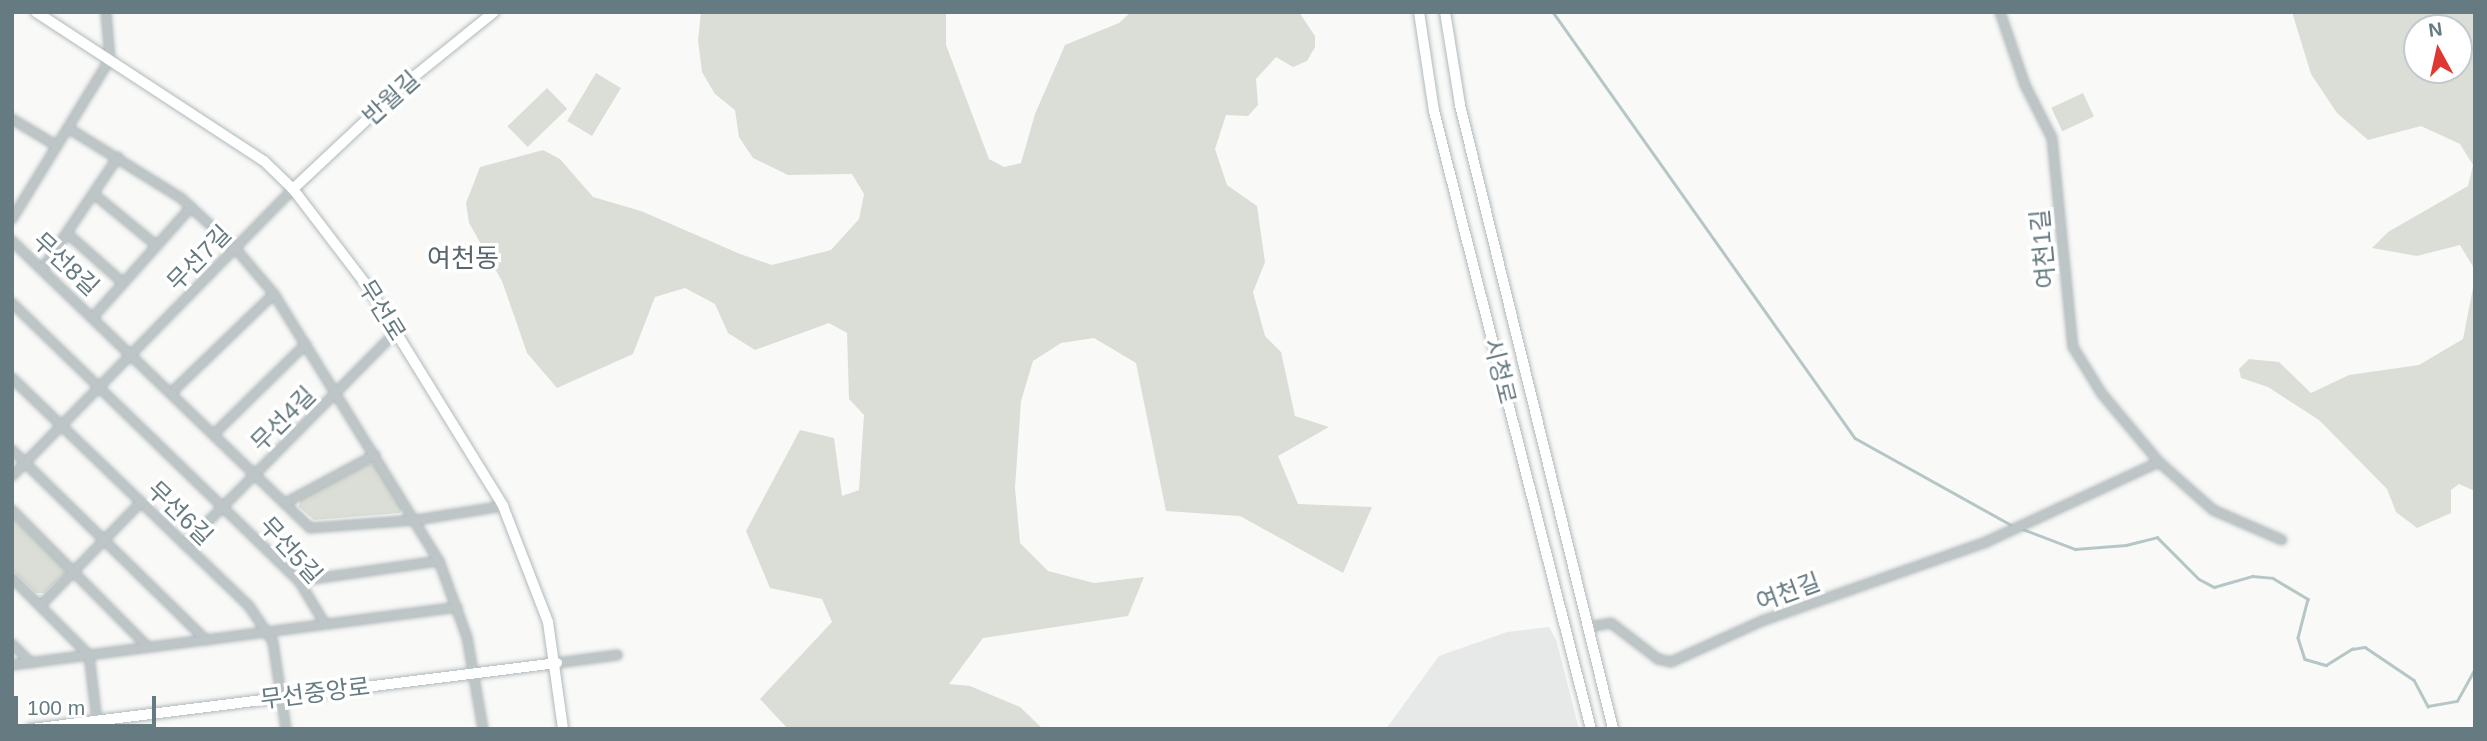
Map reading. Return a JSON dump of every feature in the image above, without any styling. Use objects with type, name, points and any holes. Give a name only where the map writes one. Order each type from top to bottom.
[{"type":"street","name":"무선로","points":[[36,12],[233,137],[293,189],[369,287],[503,506],[542,602],[556,663],[563,729]]},
{"type":"street","points":[[106,12],[110,59]]},
{"type":"street","name":"반월길","points":[[293,189],[406,83],[494,12]]},
{"type":"street","name":"시청로","points":[[1419,12],[1434,111],[1591,729]]},
{"type":"street","name":"시청로","points":[[1445,12],[1460,105],[1613,729]]},
{"type":"street","name":"여천1길","points":[[2000,12],[2025,85],[2052,138],[2073,347],[2102,394],[2159,462]]},
{"type":"street","name":"무선8길","points":[[12,219],[110,59]]},
{"type":"street","points":[[12,119],[57,146]]},
{"type":"street","name":"무선4길","points":[[68,128],[118,157],[191,207],[235,248],[274,294],[439,561],[457,607],[475,673],[483,729]]},
{"type":"street","points":[[43,268],[69,235],[118,157]]},
{"type":"street","name":"무선7길","points":[[12,476],[293,189]]},
{"type":"street","points":[[95,195],[157,246]]},
{"type":"street","points":[[186,545],[256,474],[94,316],[191,207]]},
{"type":"street","points":[[69,235],[123,283]]},
{"type":"street","name":"무선8길","points":[[12,241],[94,316]]},
{"type":"street","points":[[172,392],[274,294]]},
{"type":"street","points":[[12,303],[224,505]]},
{"type":"street","name":"무선4길","points":[[396,332],[256,474],[287,502],[310,528],[416,520],[503,506]]},
{"type":"street","name":"무선4길","points":[[215,433],[306,344]]},
{"type":"street","name":"무선6길","points":[[12,379],[249,606],[268,632],[278,662],[286,729]]},
{"type":"street","points":[[12,450],[108,540],[206,640]]},
{"type":"street","points":[[287,502],[375,455]]},
{"type":"street","points":[[2159,462],[2213,510],[2282,540]]},
{"type":"street","name":"여천길","points":[[1588,627],[1611,623],[1658,659],[1671,662],[1762,621],[2011,531],[2159,462]]},
{"type":"street","points":[[41,605],[108,540],[141,502]]},
{"type":"street","name":"무선5길","points":[[224,505],[299,582],[325,624]]},
{"type":"street","points":[[12,510],[76,571],[148,647]]},
{"type":"street","points":[[299,582],[439,561]]},
{"type":"street","points":[[12,578],[89,655],[98,725]]},
{"type":"street","points":[[12,665],[457,607]]},
{"type":"street","points":[[1567,632],[1588,627]]},
{"type":"street","points":[[12,644],[31,663]]},
{"type":"street","points":[[556,663],[617,655]]},
{"type":"street","name":"무선중앙로","points":[[31,729],[98,725],[282,697],[556,663]]},
{"type":"shaded area","points":[[701,12],[946,12],[946,45],[989,159],[1004,167],[1021,163],[1035,114],[1065,45],[1119,23],[1131,12],[1299,12],[1315,36],[1315,47],[1307,61],[1293,67],[1276,57],[1256,79],[1258,105],[1248,116],[1226,115],[1215,149],[1227,185],[1257,206],[1265,262],[1253,292],[1265,336],[1281,352],[1295,416],[1329,427],[1278,456],[1298,504],[1372,507],[1343,573],[1240,516],[1166,511],[1136,363],[1094,338],[1061,343],[1033,361],[1021,401],[1015,488],[1020,543],[1048,571],[1094,583],[1144,577],[1128,616],[983,638],[949,684],[970,686],[1020,707],[1043,729],[788,729],[760,699],[832,622],[822,599],[770,588],[746,531],[800,430],[834,438],[842,496],[859,490],[864,415],[849,399],[847,333],[829,323],[755,350],[728,333],[715,304],[685,288],[655,297],[633,354],[557,388],[527,353],[502,281],[469,223],[466,203],[480,167],[543,150],[560,159],[593,197],[641,211],[740,254],[772,265],[831,250],[859,219],[864,194],[852,174],[788,175],[753,158],[739,137],[735,110],[715,94],[702,72],[698,40]]},
{"type":"shaded area","points":[[2292,12],[2475,12],[2475,270],[2460,245],[2417,256],[2372,248],[2388,232],[2468,186],[2473,165],[2460,144],[2421,126],[2368,140],[2337,113],[2311,74]]},
{"type":"shaded area","points":[[596,73],[621,88],[592,136],[567,121]]},
{"type":"shaded area","points":[[547,88],[567,109],[528,147],[507,126]]},
{"type":"shaded area","points":[[2083,93],[2094,117],[2062,131],[2051,108]]},
{"type":"shaded area","points":[[2475,278],[2475,491],[2459,484],[2451,490],[2451,513],[2417,528],[2396,512],[2387,489],[2319,420],[2268,387],[2241,378],[2239,369],[2249,359],[2279,362],[2311,393],[2349,375],[2419,365],[2463,339]]},
{"type":"shaded area","points":[[368,464],[376,465],[402,507],[400,513],[314,520],[299,507],[300,499]]},
{"type":"shaded area","points":[[12,517],[64,566],[65,573],[44,593],[36,593],[12,570]]},
{"type":"shaded area","points":[[1549,627],[1556,639],[1579,729],[1386,729],[1439,656],[1507,632]]},
{"type":"waterway","points":[[1553,12],[1855,438],[2013,526]]},
{"type":"waterway","points":[[2020,528],[2075,549],[2126,545],[2157,537],[2199,579],[2214,587],[2252,576],[2273,578],[2308,599],[2298,638],[2305,659],[2326,665],[2352,649],[2365,647],[2414,680],[2428,706],[2457,701],[2475,669]]},
{"type":"district","name":"여천동","points":[[463,259]]}]
